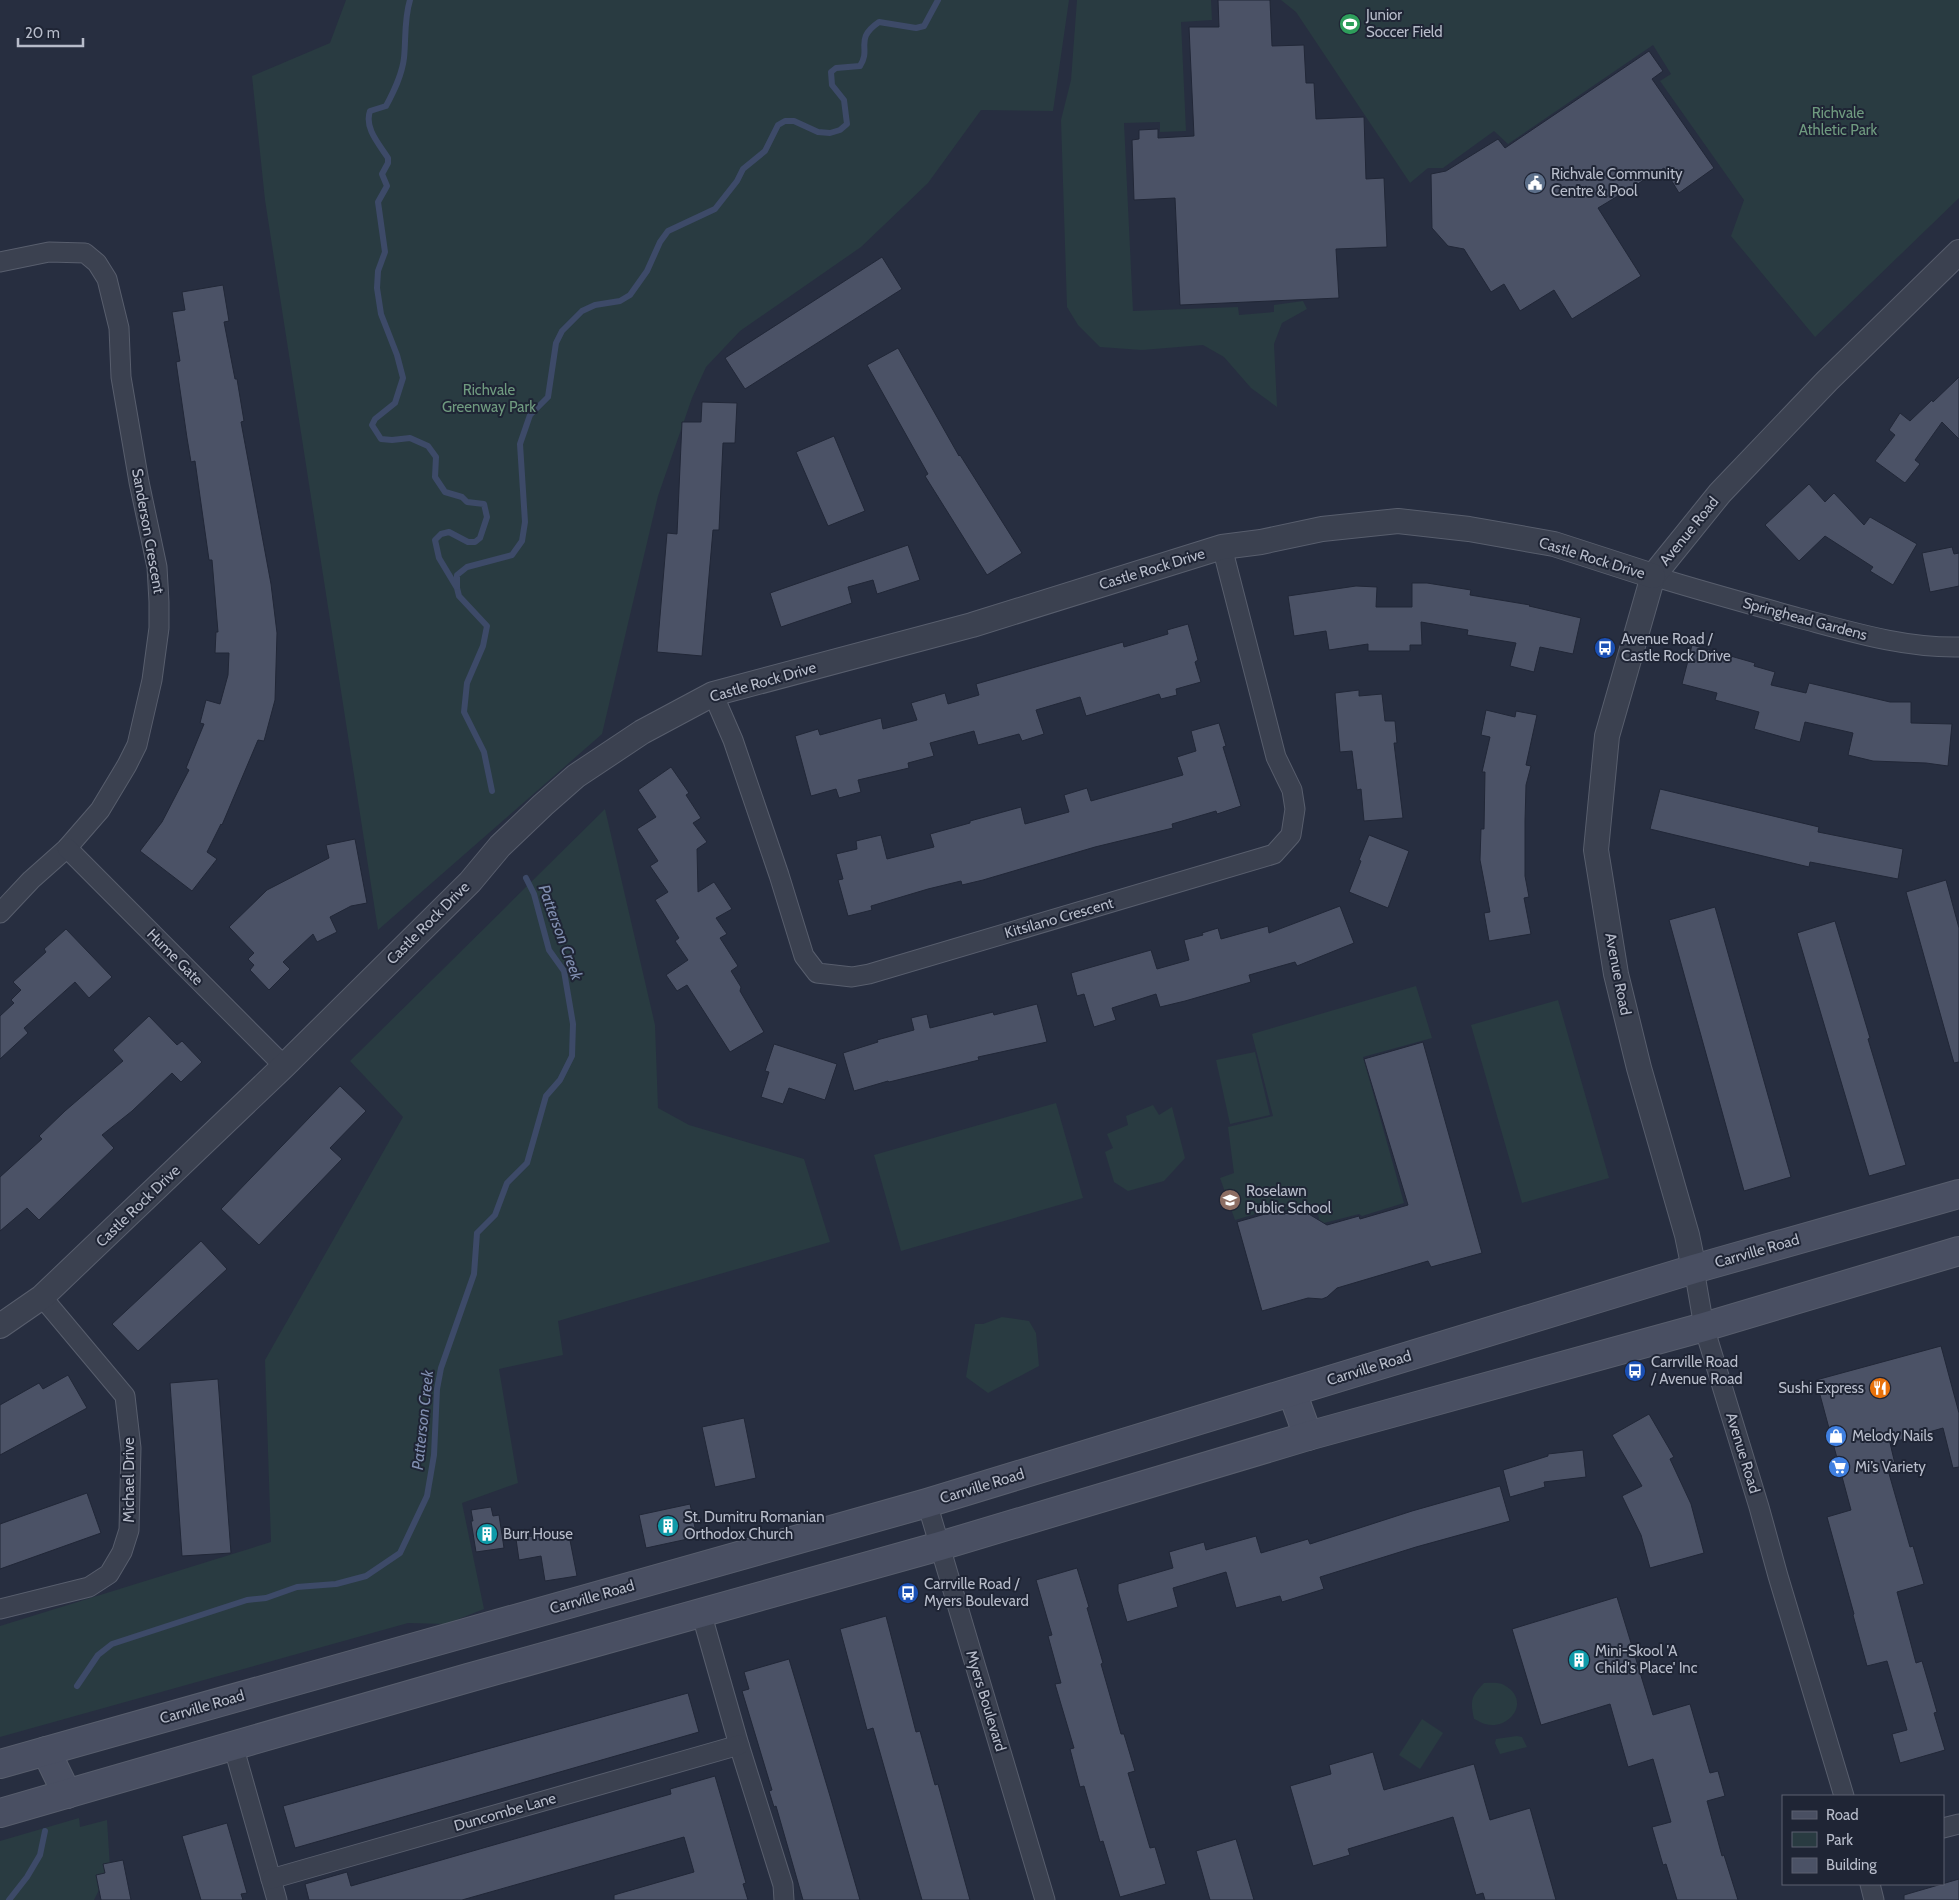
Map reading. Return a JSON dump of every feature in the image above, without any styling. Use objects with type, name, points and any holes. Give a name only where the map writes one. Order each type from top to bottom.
[{"type":"main road","name":"Carrville Road","points":[[0,1764],[927,1502],[1694,1269],[1959,1194]]},
{"type":"main road","points":[[0,1813],[587,1644],[940,1546],[1308,1436],[1704,1327],[1959,1251]]},
{"type":"main road","points":[[1292,1392],[1308,1436]]},
{"type":"main road","points":[[574,1602],[587,1644]]},
{"type":"main road","points":[[46,1751],[67,1794]]},
{"type":"street","name":"Sanderson Crescent","points":[[0,262],[49,252],[85,253],[98,263],[107,279],[119,328],[121,377],[139,482],[157,567],[160,602],[159,628],[152,680],[137,745],[100,810],[67,848],[31,880],[0,913]]},
{"type":"street","name":"Avenue Road","points":[[1844,1795],[1704,1327],[1688,1235],[1639,1068],[1616,974],[1596,850],[1607,736],[1653,576],[1720,493],[1828,381],[1959,252]]},
{"type":"street","name":"Castle Rock Drive","points":[[0,1326],[42,1297],[284,1066],[470,882],[500,846],[556,793],[576,776],[642,732],[713,694],[972,625],[1222,548],[1322,529],[1398,521],[1469,529],[1554,544],[1653,576]]},
{"type":"street","name":"Kitsilano Crescent","points":[[713,694],[733,740],[804,956],[817,973],[852,976],[886,969],[1274,854],[1291,835],[1295,809],[1292,790],[1276,757],[1222,548]]},
{"type":"street","name":"Springhead Gardens","points":[[1653,576],[1696,590],[1872,636],[1907,644],[1959,647]]},
{"type":"street","name":"Hume Gate","points":[[67,848],[284,1066]]},
{"type":"street","name":"Michael Drive","points":[[0,1609],[89,1588],[109,1574],[122,1552],[129,1530],[131,1448],[125,1396],[42,1297]]},
{"type":"street","name":"Myers Boulevard","points":[[927,1502],[1045,1900]]},
{"type":"street","points":[[701,1612],[739,1745],[783,1885],[784,1900]]},
{"type":"street","points":[[233,1745],[277,1900]]},
{"type":"street","name":"Duncombe Lane","points":[[271,1879],[739,1745]]},
{"type":"street","points":[[1944,1828],[1959,1824]]},
{"type":"street","points":[[1870,1885],[1874,1900]]},
{"type":"green space","name":"Richvale Greenway Park","points":[[346,0],[1069,0],[1053,111],[981,110],[928,183],[861,247],[740,331],[706,367],[692,398],[658,496],[602,734],[378,930],[265,200],[252,76],[330,43]]},
{"type":"green space","points":[[1077,0],[1211,0],[1212,20],[1181,22],[1186,131],[1160,132],[1160,122],[1124,123],[1133,311],[1238,307],[1239,315],[1274,312],[1274,305],[1303,301],[1307,309],[1282,323],[1274,344],[1277,407],[1251,388],[1224,357],[1203,345],[1142,350],[1100,347],[1078,325],[1067,307],[1061,120],[1071,80]]},
{"type":"green space","name":"Richvale Athletic Park","points":[[1281,0],[1959,0],[1959,198],[1815,337],[1731,236],[1744,200],[1660,81],[1671,74],[1653,45],[1508,144],[1494,131],[1443,168],[1428,168],[1410,183],[1296,12]]},
{"type":"green space","points":[[605,809],[655,1025],[658,1108],[689,1125],[804,1159],[830,1242],[558,1321],[563,1355],[499,1369],[518,1483],[462,1503],[484,1609],[446,1624],[408,1623],[0,1737],[0,1626],[271,1542],[265,1360],[403,1117],[350,1061]]},
{"type":"green space","points":[[1416,986],[1432,1038],[1363,1057],[1404,1203],[1362,1216],[1359,1214],[1320,1224],[1318,1214],[1302,1207],[1286,1211],[1283,1206],[1235,1220],[1220,1178],[1234,1173],[1228,1127],[1273,1116],[1252,1034]]},
{"type":"green space","points":[[1558,1000],[1609,1178],[1522,1203],[1471,1025]]},
{"type":"green space","points":[[1255,1052],[1270,1115],[1230,1124],[1216,1060]]},
{"type":"green space","points":[[1056,1103],[1083,1198],[901,1251],[874,1155]]},
{"type":"green space","points":[[1153,1105],[1159,1115],[1172,1107],[1185,1158],[1164,1181],[1128,1191],[1114,1182],[1105,1152],[1113,1148],[1107,1134],[1128,1125],[1126,1116]]},
{"type":"green space","points":[[1002,1317],[1029,1321],[1036,1333],[1039,1366],[988,1393],[966,1377],[975,1324],[983,1324]]},
{"type":"green space","points":[[1484,1683],[1504,1685],[1512,1691],[1516,1698],[1517,1706],[1514,1713],[1502,1723],[1494,1725],[1485,1724],[1474,1719],[1472,1708],[1474,1695]]},
{"type":"green space","points":[[1422,1719],[1443,1733],[1420,1769],[1399,1755]]},
{"type":"green space","points":[[1522,1737],[1527,1747],[1500,1754],[1495,1743],[1496,1739]]},
{"type":"green space","points":[[79,1818],[80,1827],[107,1820],[110,1868],[94,1900],[0,1900],[0,1841]]},
{"type":"building","points":[[1218,0],[1270,0],[1272,46],[1304,45],[1306,83],[1314,83],[1316,119],[1364,117],[1366,179],[1384,178],[1387,247],[1336,249],[1339,298],[1180,305],[1175,198],[1134,200],[1132,140],[1139,139],[1139,130],[1158,129],[1158,138],[1194,136],[1189,27],[1219,27]]},
{"type":"building","name":"Richvale Community Centre & Pool","points":[[1649,51],[1663,71],[1652,79],[1714,168],[1679,193],[1664,168],[1598,208],[1641,276],[1572,319],[1554,290],[1520,311],[1504,284],[1491,292],[1464,249],[1448,246],[1432,228],[1431,174],[1446,171],[1498,139],[1505,148]]},
{"type":"building","points":[[882,257],[902,289],[745,389],[725,358]]},
{"type":"building","points":[[223,285],[229,321],[224,322],[235,379],[237,379],[244,421],[241,422],[271,584],[277,633],[275,700],[264,741],[258,740],[222,825],[207,852],[217,859],[192,891],[140,851],[162,822],[189,770],[186,768],[204,724],[200,723],[206,700],[220,704],[228,675],[229,653],[215,653],[216,632],[218,632],[212,560],[209,560],[195,461],[191,462],[187,438],[176,362],[180,361],[172,312],[185,310],[182,292]]},
{"type":"building","points":[[898,348],[959,456],[1022,553],[987,575],[925,476],[928,474],[867,365]]},
{"type":"building","points":[[1959,377],[1959,439],[1942,422],[1915,460],[1920,464],[1905,483],[1875,461],[1895,435],[1889,430],[1900,413],[1910,421]]},
{"type":"building","points":[[702,402],[737,403],[735,443],[723,443],[719,530],[713,530],[702,656],[657,652],[667,533],[677,534],[682,422],[701,422]]},
{"type":"building","points":[[834,436],[865,511],[828,526],[796,452]]},
{"type":"building","points":[[1809,484],[1825,502],[1834,493],[1864,525],[1870,517],[1917,544],[1893,585],[1870,571],[1873,567],[1825,536],[1799,561],[1765,525]]},
{"type":"building","points":[[908,545],[920,580],[877,594],[873,580],[848,587],[852,603],[781,627],[770,593]]},
{"type":"building","points":[[1952,547],[1954,554],[1959,553],[1959,586],[1930,592],[1922,553]]},
{"type":"building","points":[[1412,583],[1427,583],[1471,590],[1470,595],[1530,605],[1581,618],[1573,654],[1540,647],[1534,672],[1510,666],[1516,643],[1467,635],[1468,630],[1421,622],[1422,645],[1410,645],[1410,651],[1368,651],[1368,644],[1329,650],[1326,631],[1294,636],[1288,596],[1356,586],[1377,587],[1376,607],[1412,607]]},
{"type":"building","points":[[1188,624],[1198,660],[1195,662],[1201,682],[1176,689],[1177,695],[1161,699],[1159,694],[1086,716],[1080,697],[1036,710],[1044,734],[1022,741],[1019,734],[978,745],[974,731],[930,743],[934,756],[908,763],[909,768],[858,780],[861,792],[839,798],[836,789],[811,796],[795,736],[818,729],[820,735],[881,718],[883,729],[917,720],[911,703],[945,693],[948,704],[979,695],[976,684],[1123,642],[1124,647],[1168,634],[1167,630]]},
{"type":"building","points":[[1692,645],[1755,663],[1754,666],[1775,672],[1771,685],[1806,693],[1809,683],[1890,702],[1911,702],[1911,723],[1952,724],[1948,766],[1926,763],[1873,761],[1848,755],[1853,733],[1805,722],[1800,742],[1754,729],[1759,712],[1715,700],[1717,693],[1682,684]]},
{"type":"building","points":[[1359,690],[1359,696],[1382,694],[1385,721],[1395,721],[1397,743],[1394,743],[1403,818],[1364,821],[1361,789],[1357,790],[1352,751],[1340,752],[1335,693]]},
{"type":"building","points":[[1486,710],[1515,717],[1516,711],[1537,715],[1526,765],[1531,766],[1526,785],[1525,821],[1525,876],[1529,897],[1524,898],[1531,934],[1489,941],[1484,913],[1490,912],[1480,860],[1481,829],[1484,829],[1485,772],[1482,772],[1490,737],[1481,735]]},
{"type":"building","points":[[1219,723],[1226,746],[1223,747],[1241,806],[1217,814],[1216,811],[1172,824],[1173,828],[1095,847],[983,880],[962,885],[961,881],[928,889],[871,906],[872,910],[848,916],[838,880],[843,879],[836,854],[857,849],[856,841],[881,835],[887,859],[934,847],[930,834],[970,823],[970,821],[1021,807],[1025,824],[1069,812],[1064,795],[1087,788],[1091,801],[1183,775],[1177,757],[1196,751],[1191,731]]},
{"type":"building","points":[[671,767],[689,793],[686,795],[701,818],[693,823],[707,842],[697,849],[698,892],[714,882],[732,909],[716,918],[727,934],[720,938],[738,966],[731,971],[741,987],[740,991],[764,1032],[730,1052],[687,985],[677,991],[666,975],[688,960],[675,941],[679,938],[655,900],[668,892],[650,866],[658,861],[637,829],[656,817],[638,790]]},
{"type":"building","points":[[1660,789],[1819,827],[1818,832],[1903,849],[1898,879],[1810,862],[1809,867],[1650,829]]},
{"type":"building","points":[[1369,835],[1409,851],[1388,908],[1349,892]]},
{"type":"building","points":[[355,839],[367,903],[351,906],[330,917],[337,932],[317,942],[313,934],[283,962],[290,969],[269,990],[250,970],[254,965],[248,959],[254,953],[229,927],[267,890],[329,858],[326,845]]},
{"type":"building","points":[[1946,880],[1959,928],[1959,1062],[1954,1063],[1906,892]]},
{"type":"building","points":[[1340,906],[1354,943],[1297,966],[1295,962],[1249,975],[1251,982],[1160,1007],[1156,994],[1112,1008],[1116,1020],[1094,1027],[1084,994],[1077,996],[1071,973],[1151,950],[1157,969],[1189,960],[1184,940],[1203,935],[1202,933],[1218,928],[1221,939],[1268,926],[1269,933]]},
{"type":"building","points":[[1715,907],[1791,1177],[1744,1191],[1669,920]]},
{"type":"building","points":[[1835,921],[1906,1165],[1869,1176],[1797,933]]},
{"type":"building","points":[[66,929],[112,977],[89,998],[75,982],[24,1028],[28,1033],[0,1059],[0,1016],[14,1003],[11,1000],[21,990],[13,982],[46,952],[44,949]]},
{"type":"building","points":[[1037,1004],[1047,1042],[978,1057],[979,1060],[888,1081],[854,1091],[843,1053],[878,1042],[877,1040],[914,1030],[911,1018],[927,1014],[930,1028],[993,1012],[994,1015]]},
{"type":"building","points":[[149,1016],[177,1045],[182,1041],[202,1062],[181,1082],[172,1073],[132,1111],[102,1135],[114,1148],[39,1220],[27,1208],[0,1231],[0,1177],[42,1139],[39,1136],[65,1111],[123,1061],[113,1050]]},
{"type":"building","points":[[1423,1042],[1482,1253],[1431,1267],[1428,1261],[1337,1288],[1322,1299],[1308,1298],[1262,1311],[1237,1222],[1283,1209],[1284,1214],[1302,1210],[1327,1225],[1359,1216],[1360,1219],[1408,1205],[1364,1059]]},
{"type":"building","points":[[774,1044],[837,1064],[825,1100],[789,1088],[783,1104],[761,1097],[769,1072],[765,1071]]},
{"type":"building","points":[[340,1086],[366,1111],[330,1148],[342,1159],[259,1245],[221,1209]]},
{"type":"building","points":[[201,1241],[227,1269],[138,1351],[112,1324]]},
{"type":"building","points":[[1941,1346],[1959,1413],[1959,1467],[1953,1468],[1943,1428],[1890,1443],[1896,1468],[1888,1470],[1910,1547],[1913,1546],[1924,1584],[1897,1592],[1916,1663],[1922,1661],[1937,1712],[1934,1713],[1945,1750],[1900,1763],[1892,1734],[1907,1730],[1887,1661],[1867,1666],[1827,1517],[1851,1510],[1816,1380]]},
{"type":"building","points":[[68,1375],[87,1408],[0,1455],[0,1405],[39,1383],[43,1389]]},
{"type":"building","points":[[218,1379],[231,1553],[182,1556],[170,1383]]},
{"type":"building","points":[[1649,1414],[1674,1457],[1670,1459],[1691,1504],[1704,1553],[1650,1568],[1641,1535],[1622,1496],[1642,1486],[1612,1435]]},
{"type":"building","points":[[744,1418],[756,1478],[715,1487],[702,1427]]},
{"type":"building","points":[[1583,1450],[1586,1477],[1544,1482],[1545,1487],[1510,1497],[1503,1470],[1548,1456],[1548,1454]]},
{"type":"building","points":[[1500,1486],[1510,1521],[1416,1547],[1320,1577],[1324,1589],[1282,1602],[1280,1596],[1236,1608],[1226,1572],[1173,1588],[1178,1607],[1127,1622],[1118,1591],[1118,1584],[1173,1568],[1169,1552],[1204,1542],[1206,1550],[1256,1536],[1261,1553],[1308,1539],[1310,1544],[1412,1511]]},
{"type":"building","points":[[87,1493],[101,1533],[0,1569],[0,1524]]},
{"type":"building","name":"St. Dumitru Romanian Orthodox Church","points":[[690,1504],[697,1537],[646,1548],[639,1515]]},
{"type":"building","name":"Burr House","points":[[491,1507],[493,1516],[499,1515],[504,1548],[476,1552],[471,1510]]},
{"type":"building","points":[[568,1530],[577,1576],[545,1581],[541,1556],[519,1560],[516,1539]]},
{"type":"building","points":[[1077,1568],[1089,1607],[1087,1608],[1103,1663],[1101,1664],[1121,1734],[1124,1734],[1135,1771],[1128,1773],[1150,1848],[1155,1847],[1166,1884],[1120,1897],[1103,1841],[1100,1842],[1084,1786],[1080,1787],[1070,1749],[1074,1748],[1055,1684],[1061,1683],[1048,1636],[1052,1635],[1036,1580]]},
{"type":"building","points":[[1617,1597],[1653,1715],[1690,1704],[1710,1773],[1718,1771],[1725,1796],[1707,1801],[1722,1856],[1724,1855],[1738,1900],[1677,1900],[1666,1864],[1663,1865],[1652,1827],[1671,1822],[1653,1759],[1628,1767],[1610,1704],[1541,1725],[1512,1629]]},
{"type":"building","points":[[886,1616],[916,1732],[920,1731],[935,1785],[938,1784],[970,1900],[922,1900],[873,1728],[867,1730],[840,1629]]},
{"type":"building","points":[[789,1659],[860,1900],[803,1900],[776,1806],[774,1807],[769,1791],[772,1790],[742,1691],[749,1689],[744,1672]]},
{"type":"building","points":[[688,1693],[699,1732],[295,1848],[283,1806]]},
{"type":"building","points":[[1373,1752],[1384,1790],[1474,1764],[1490,1820],[1530,1808],[1556,1900],[1485,1900],[1483,1893],[1476,1895],[1453,1817],[1348,1849],[1350,1855],[1313,1866],[1290,1786],[1331,1774],[1329,1765]]},
{"type":"building","points":[[715,1776],[746,1883],[743,1884],[748,1900],[614,1900],[614,1895],[694,1872],[684,1837],[462,1900],[309,1900],[305,1884],[347,1872],[351,1886],[671,1794],[670,1789]]},
{"type":"building","points":[[227,1823],[247,1893],[241,1894],[243,1900],[201,1900],[182,1836]]},
{"type":"building","points":[[1236,1839],[1254,1900],[1210,1900],[1196,1851]]},
{"type":"building","points":[[123,1860],[131,1900],[101,1900],[96,1875],[105,1873],[103,1864]]},
{"type":"building","points":[[1959,1879],[1959,1900],[1904,1900],[1904,1895],[1944,1885],[1944,1883]]},
{"type":"waterway","name":"Patterson Creek","points":[[410,0],[406,22],[404,58],[400,77],[386,106],[370,111],[369,117],[373,136],[388,158],[388,163],[382,174],[387,186],[378,202],[385,252],[378,271],[377,288],[381,314],[397,355],[403,378],[395,403],[375,419],[372,425],[381,439],[410,438],[428,446],[436,457],[435,477],[445,492],[462,497],[467,502],[484,504],[487,517],[480,538],[475,542],[468,542],[449,532],[441,534],[435,540],[439,558],[457,588],[459,596],[487,626],[483,646],[467,683],[464,712],[484,752],[492,791]]},
{"type":"waterway","points":[[457,587],[457,575],[467,567],[512,555],[522,541],[525,522],[520,444],[530,415],[548,397],[556,343],[562,331],[582,311],[595,305],[620,301],[630,295],[647,271],[660,242],[668,231],[715,209],[737,181],[743,169],[765,151],[778,125],[785,121],[794,121],[818,132],[830,133],[840,130],[847,124],[844,100],[832,85],[831,72],[836,68],[860,66],[863,60],[867,34],[879,22],[916,28],[924,26],[938,0]]},
{"type":"waterway","name":"Patterson Creek","points":[[77,1686],[98,1655],[112,1644],[247,1600],[266,1598],[297,1587],[336,1584],[366,1576],[400,1553],[427,1496],[434,1455],[437,1389],[441,1368],[474,1274],[477,1233],[495,1215],[507,1183],[527,1163],[546,1096],[560,1080],[572,1056],[573,1024],[564,971],[549,950],[534,894],[526,878]]},
{"type":"waterway","name":"Patterson Creek","points":[[9,1900],[27,1877],[40,1855],[45,1831]]},
{"type":"place","name":"Junior Soccer Field","points":[[1350,24]]},
{"type":"place","name":"Richvale Community Centre & Pool","points":[[1535,183]]},
{"type":"place","name":"Avenue Road / Castle Rock Drive","points":[[1605,648]]},
{"type":"place","name":"Roselawn Public School","points":[[1230,1200]]},
{"type":"place","name":"Carrville Road / Avenue Road","points":[[1635,1371]]},
{"type":"place","name":"Sushi Express","points":[[1880,1388]]},
{"type":"place","name":"Melody Nails","points":[[1836,1436]]},
{"type":"place","name":"Mi’s Variety","points":[[1839,1467]]},
{"type":"place","name":"St. Dumitru Romanian Orthodox Church","points":[[668,1526]]},
{"type":"place","name":"Burr House","points":[[487,1534]]},
{"type":"place","name":"Carrville Road / Myers Boulevard","points":[[908,1593]]},
{"type":"place","name":"Mini-Skool 'A Child's Place' Inc","points":[[1579,1660]]}]
